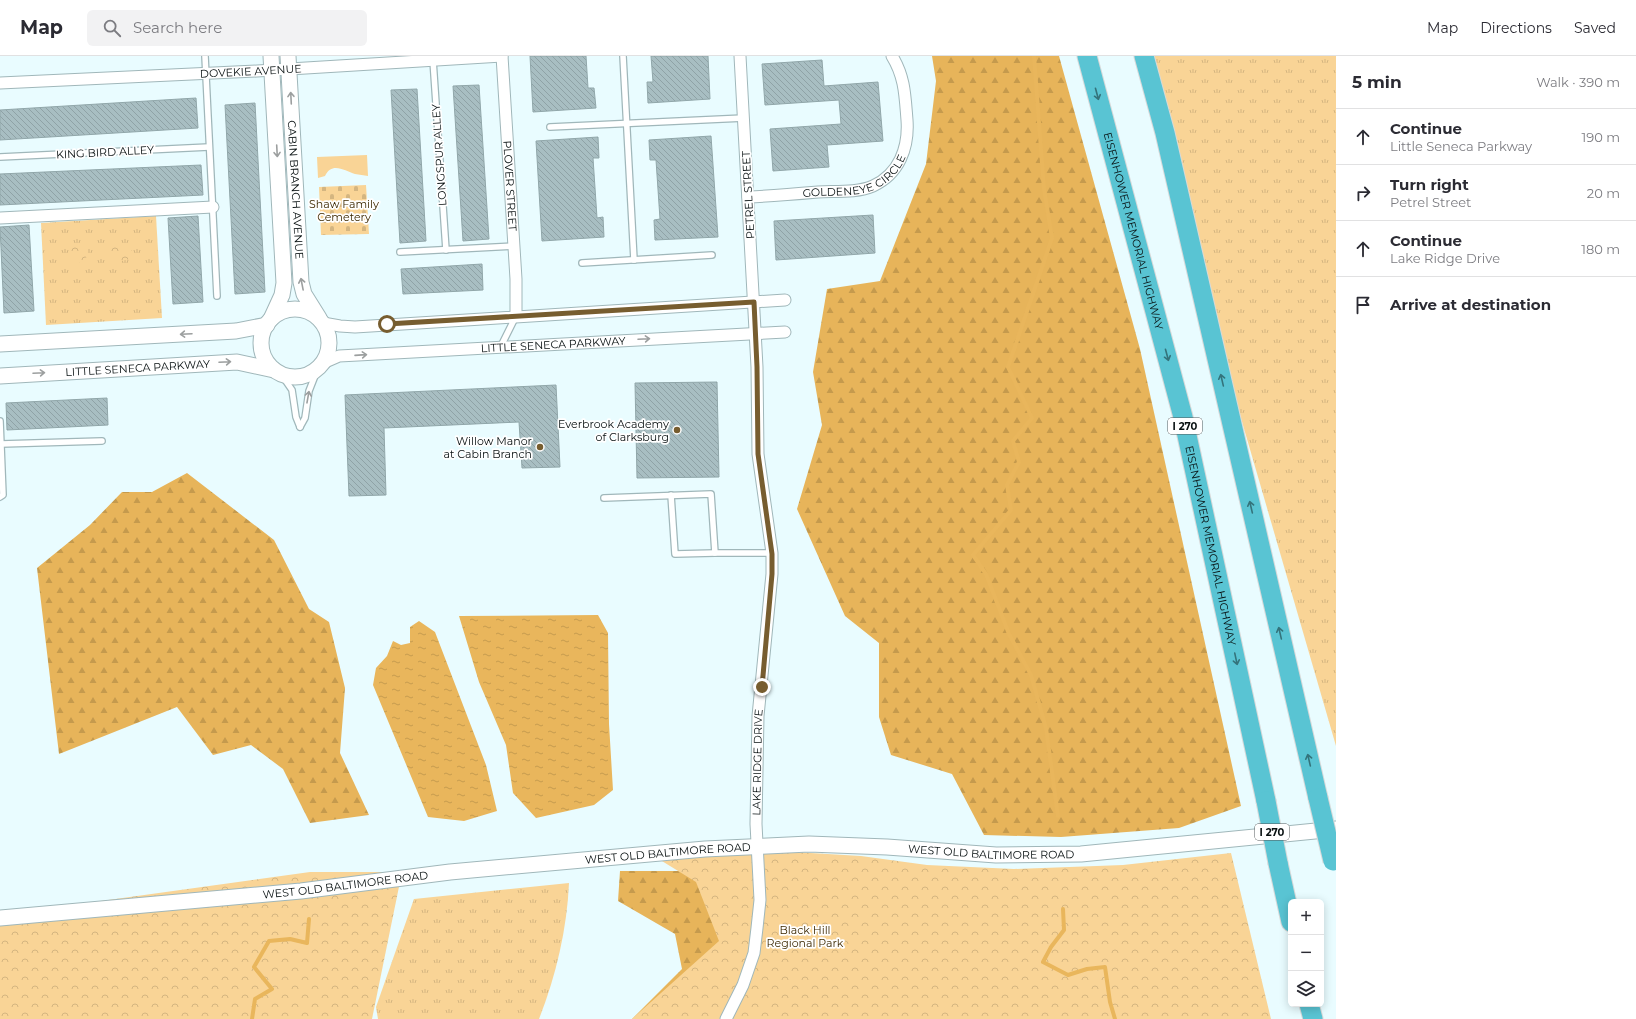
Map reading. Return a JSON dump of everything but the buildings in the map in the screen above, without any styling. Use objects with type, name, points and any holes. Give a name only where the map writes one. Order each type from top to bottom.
[{"type":"highway","name":"EISENHOWER MEMORIAL HIGHWAY","points":[[1087,56],[1183,417],[1288,908]]},
{"type":"highway","points":[[1144,56],[1165,133],[1335,867]]},
{"type":"highway","points":[[1310,1007],[1313,1019]]},
{"type":"street","name":"DOVEKIE AVENUE","points":[[0,83],[206,73],[272,63],[289,62],[433,60],[502,56]]},
{"type":"street","name":"PLOVER STREET","points":[[502,56],[514,246],[516,316]]},
{"type":"street","name":"PETREL STREET","points":[[740,56],[755,333]]},
{"type":"street","name":"GOLDENEYE CIRCLE","points":[[748,197],[854,190],[872,186],[887,177],[897,166],[904,150],[908,134],[904,86],[900,69],[892,56]]},
{"type":"street","name":"CABIN BRANCH AVENUE","points":[[289,62],[300,282],[304,294],[321,321]]},
{"type":"street","name":"CABIN BRANCH AVENUE","points":[[269,322],[282,296],[284,283],[272,63]]},
{"type":"street","points":[[0,218],[213,207]]},
{"type":"street","points":[[0,344],[236,331],[269,322],[280,313],[289,310],[300,310],[310,313],[321,321],[340,326],[355,326],[785,300]]},
{"type":"street","points":[[269,322],[263,334],[261,344],[268,362],[278,372],[291,377],[300,377],[320,366],[328,354],[328,332],[321,321]]},
{"type":"street","name":"LITTLE SENECA PARKWAY","points":[[320,366],[339,356],[352,355],[785,332]]},
{"type":"street","name":"LAKE RIDGE DRIVE","points":[[726,1019],[743,985],[754,953],[760,900],[757,846],[758,716],[772,574],[772,554],[758,454],[755,333]]},
{"type":"street","name":"LITTLE SENECA PARKWAY","points":[[0,376],[237,362],[278,372]]},
{"type":"street","name":"WEST OLD BALTIMORE ROAD","points":[[0,918],[301,891],[509,866],[757,846],[809,844],[887,847],[996,855],[1081,854],[1336,829]]},
{"type":"lane","points":[[205,56],[217,296]]},
{"type":"lane","points":[[623,56],[634,260]]},
{"type":"lane","name":"LONGSPUR ALLEY","points":[[433,60],[446,250]]},
{"type":"lane","points":[[550,127],[744,118]]},
{"type":"lane","name":"KING BIRD ALLEY","points":[[0,157],[209,147]]},
{"type":"lane","points":[[400,252],[514,246]]},
{"type":"lane","points":[[582,263],[712,255]]},
{"type":"lane","points":[[501,346],[516,316]]},
{"type":"lane","points":[[278,372],[292,390],[296,417],[300,426],[305,418],[309,391],[320,366]]},
{"type":"lane","points":[[0,421],[3,495],[0,497]]},
{"type":"lane","points":[[1,444],[102,441]]},
{"type":"lane","points":[[604,498],[712,494],[715,553]]},
{"type":"lane","points":[[671,496],[675,554],[772,554]]},
{"type":"green space","points":[[932,56],[1059,56],[1140,349],[1241,806],[1179,828],[1061,837],[984,835],[952,774],[891,755],[879,717],[879,643],[845,616],[797,509],[822,425],[813,372],[827,289],[880,281],[926,164],[936,81]]},
{"type":"green space","points":[[1136,56],[1336,56],[1336,746]]},
{"type":"green space","points":[[367,155],[368,176],[335,168],[328,171],[325,176],[318,178],[317,157]]},
{"type":"green space","name":"Shaw Family Cemetery","points":[[366,185],[369,234],[321,235],[319,187]]},
{"type":"green space","points":[[156,216],[162,318],[46,325],[41,223]]},
{"type":"green space","points":[[113,243],[123,244],[131,248],[133,254],[130,259],[121,261],[111,258],[108,248]]},
{"type":"green space","points":[[79,244],[86,248],[89,255],[77,265],[71,261],[69,252]]},
{"type":"green space","points":[[187,473],[274,540],[309,609],[329,622],[345,688],[340,753],[369,815],[310,823],[283,769],[251,745],[213,755],[177,707],[59,754],[37,568],[90,525],[122,492],[152,492]]},
{"type":"green space","name":"Black Hill Regional Park","points":[[794,852],[861,856],[927,865],[1014,869],[1123,865],[1231,853],[1271,1019],[632,1019],[719,941],[696,882],[657,858]]},
{"type":"green space","points":[[620,871],[737,871],[713,1019],[632,1019],[682,969],[675,934],[618,901]]},
{"type":"green space","points":[[310,872],[402,872],[372,1019],[0,1019],[0,915]]},
{"type":"green space","points":[[569,883],[566,918],[560,952],[551,986],[539,1019],[378,1019],[376,1007],[414,899]]},
{"type":"water","points":[[598,615],[608,633],[609,724],[613,790],[594,805],[536,818],[513,793],[506,745],[479,682],[459,616]]},
{"type":"water","points":[[419,621],[435,632],[486,765],[497,811],[464,821],[428,817],[373,685],[376,668],[387,656],[393,641],[401,645],[410,643],[410,627]]},
{"type":"waterway","points":[[1034,56],[1044,189],[1052,238],[1008,367],[1032,418],[1013,441],[1019,462],[1007,485],[1011,510],[973,555],[986,574],[1009,634],[1031,675],[1046,728],[1058,816]]},
{"type":"waterway","points":[[1063,909],[1064,930],[1051,947],[1043,962],[1068,975],[1087,969],[1105,967],[1110,1002],[1115,1019]]},
{"type":"waterway","points":[[252,1019],[255,999],[272,989],[254,967],[269,941],[290,939],[307,943],[309,919]]},
{"type":"place","name":"Everbrook Academy of Clarksburg","points":[[677,430]]},
{"type":"place","name":"Willow Manor at Cabin Branch","points":[[540,447]]},
{"type":"route","points":[[387,324],[754,302],[757,367],[758,454],[772,554],[772,574],[762,687]]}]
